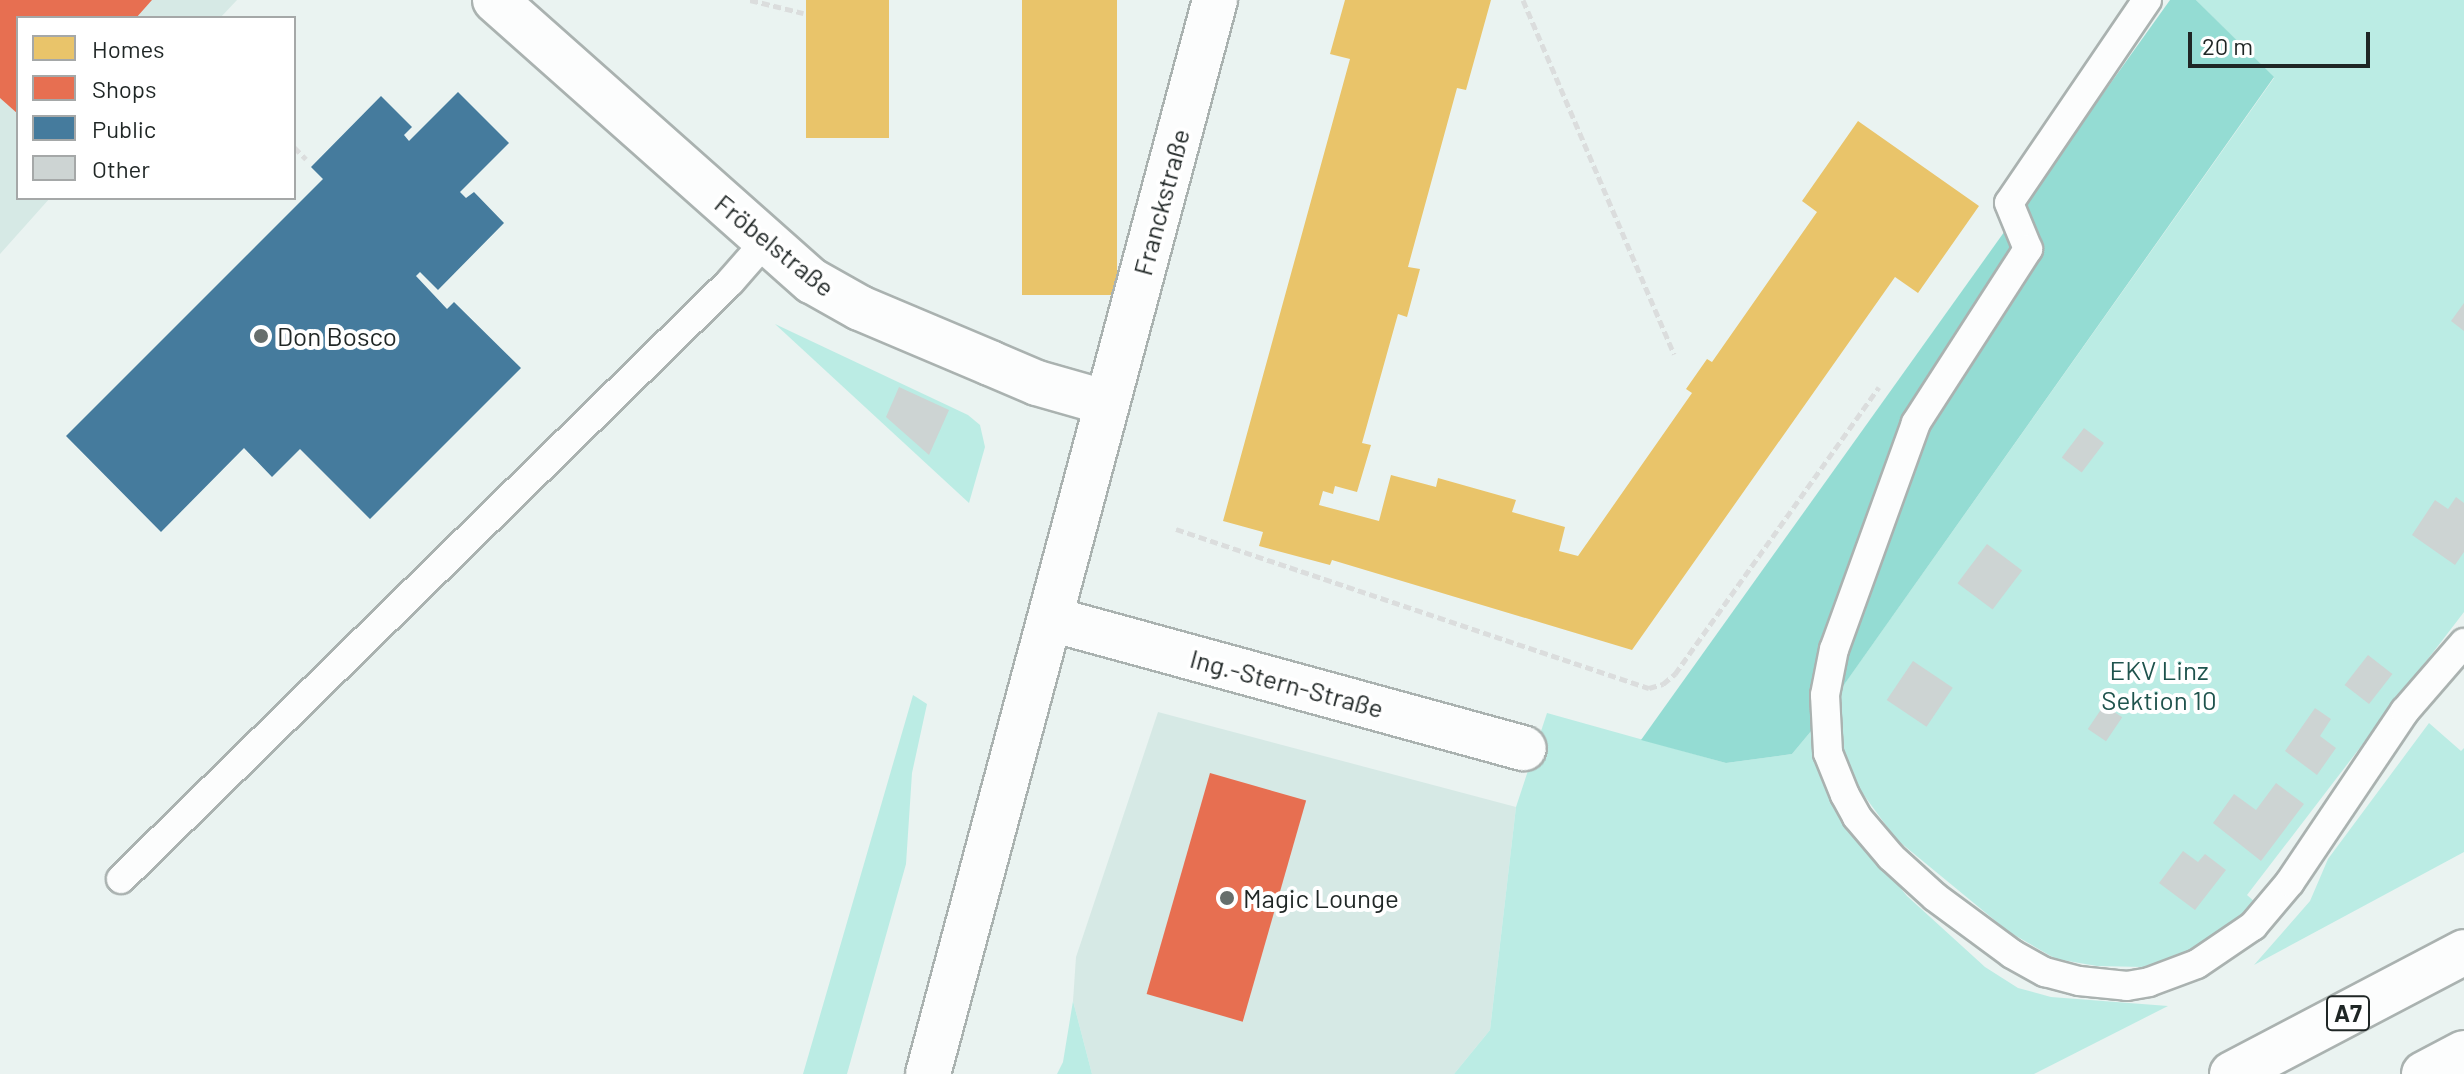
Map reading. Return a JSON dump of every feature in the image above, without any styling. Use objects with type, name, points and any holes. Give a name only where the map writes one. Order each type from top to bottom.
[{"type":"main road","name":"Fröbelstraße","points":[[495,0],[812,281],[860,308],[1037,383],[1107,403]]},
{"type":"main road","name":"Franckstraße","points":[[928,1074],[1215,0]]},
{"type":"main road","name":"Ing.-Stern-Straße","points":[[1051,619],[1524,748]]},
{"type":"main road","name":"A7","points":[[2232,1074],[2464,952]]},
{"type":"main road","points":[[2424,1074],[2464,1053]]},
{"type":"lane","points":[[2147,0],[2009,203],[2028,249],[1916,423],[1834,649],[1825,695],[1828,753],[1845,795],[1857,817],[1891,857],[1935,897],[2012,954],[2045,972],[2079,981],[2127,986],[2149,982],[2206,959],[2253,926],[2290,882],[2405,711],[2464,643]]},
{"type":"lane","points":[[121,879],[720,292],[765,242]]},
{"type":"path","points":[[750,0],[803,13]]},
{"type":"path","points":[[1523,0],[1674,354]]},
{"type":"path","points":[[296,149],[306,159]]},
{"type":"path","points":[[1176,529],[1649,688],[1663,684],[1675,674],[1886,378]]},
{"type":"shaded area","points":[[0,0],[237,0],[222,16],[16,16],[16,200],[48,200],[0,254]]},
{"type":"shaded area","points":[[2170,0],[2196,0],[2274,77],[1812,730],[1792,754],[1726,763],[1641,740]]},
{"type":"shaded area","points":[[1158,712],[1516,807],[1490,1030],[1454,1074],[1092,1074],[1073,1001],[1076,957]]},
{"type":"green space","name":"EKV Linz Sektion 10","points":[[2196,0],[2464,0],[2464,612],[2247,895],[2256,903],[2237,924],[2177,961],[2143,967],[2097,966],[2056,959],[2009,932],[1896,839],[1855,783],[1844,754],[1838,693],[2274,78]]},
{"type":"green space","points":[[775,324],[968,415],[980,425],[985,447],[969,503]]},
{"type":"green space","points":[[913,695],[927,704],[912,773],[906,864],[847,1074],[803,1074]]},
{"type":"green space","points":[[1547,713],[1726,763],[1792,754],[1812,730],[1821,773],[1836,809],[1907,896],[1985,967],[2018,988],[2051,997],[2168,1006],[2034,1074],[1454,1074],[1490,1030],[1516,807]]},
{"type":"green space","points":[[2429,723],[2461,751],[2464,748],[2464,852],[2254,965],[2310,901],[2328,859]]},
{"type":"green space","points":[[1073,1001],[1092,1074],[1057,1074],[1063,1062]]},
{"type":"building: Homes","points":[[806,0],[889,0],[889,138],[806,138]]},
{"type":"building: Homes","points":[[1022,0],[1117,0],[1117,295],[1022,295]]},
{"type":"building: Homes","points":[[1345,0],[1491,0],[1466,90],[1457,88],[1408,267],[1420,269],[1407,317],[1398,314],[1362,443],[1371,445],[1357,492],[1335,486],[1333,494],[1323,491],[1319,505],[1379,521],[1391,475],[1436,487],[1438,478],[1516,500],[1512,512],[1565,527],[1559,551],[1578,556],[1692,393],[1686,389],[1707,359],[1712,362],[1817,212],[1802,201],[1858,121],[1979,206],[1918,293],[1895,277],[1632,650],[1332,560],[1330,565],[1259,546],[1263,532],[1223,521],[1350,59],[1330,54]]},
{"type":"building: Shops","points":[[0,0],[152,0],[138,16],[16,16],[16,112],[0,98]]},
{"type":"building: Shops","name":"Magic Lounge","points":[[1210,773],[1306,801],[1243,1022],[1147,994]]},
{"type":"building: Public","name":"Don Bosco","points":[[458,92],[509,143],[460,192],[466,198],[474,192],[504,223],[438,290],[420,272],[416,276],[447,309],[454,302],[521,368],[370,519],[300,449],[272,477],[244,448],[161,532],[66,436],[323,179],[311,167],[381,96],[412,127],[404,135],[409,141]]},
{"type":"building: Other","points":[[2464,303],[2464,331],[2451,321]]},
{"type":"building: Other","points":[[899,387],[949,410],[929,455],[886,417]]},
{"type":"building: Other","points":[[2084,428],[2104,443],[2082,473],[2062,458]]},
{"type":"building: Other","points":[[2456,497],[2464,503],[2464,552],[2455,565],[2412,535],[2435,500],[2448,509]]},
{"type":"building: Other","points":[[1987,544],[2022,570],[1993,610],[1958,583]]},
{"type":"building: Other","points":[[2368,655],[2392,674],[2369,704],[2345,685]]},
{"type":"building: Other","points":[[1913,661],[1953,688],[1927,727],[1887,700]]},
{"type":"building: Other","points":[[2104,705],[2122,717],[2106,741],[2088,729]]},
{"type":"building: Other","points":[[2315,708],[2331,719],[2320,736],[2336,748],[2317,775],[2285,751]]},
{"type":"building: Other","points":[[2276,783],[2304,804],[2261,861],[2213,823],[2234,794],[2256,810]]},
{"type":"building: Other","points":[[2183,851],[2198,862],[2205,854],[2226,870],[2195,910],[2159,883]]},
{"type":"place","name":"Don Bosco","points":[[261,336]]},
{"type":"place","name":"Magic Lounge","points":[[1227,898]]}]
